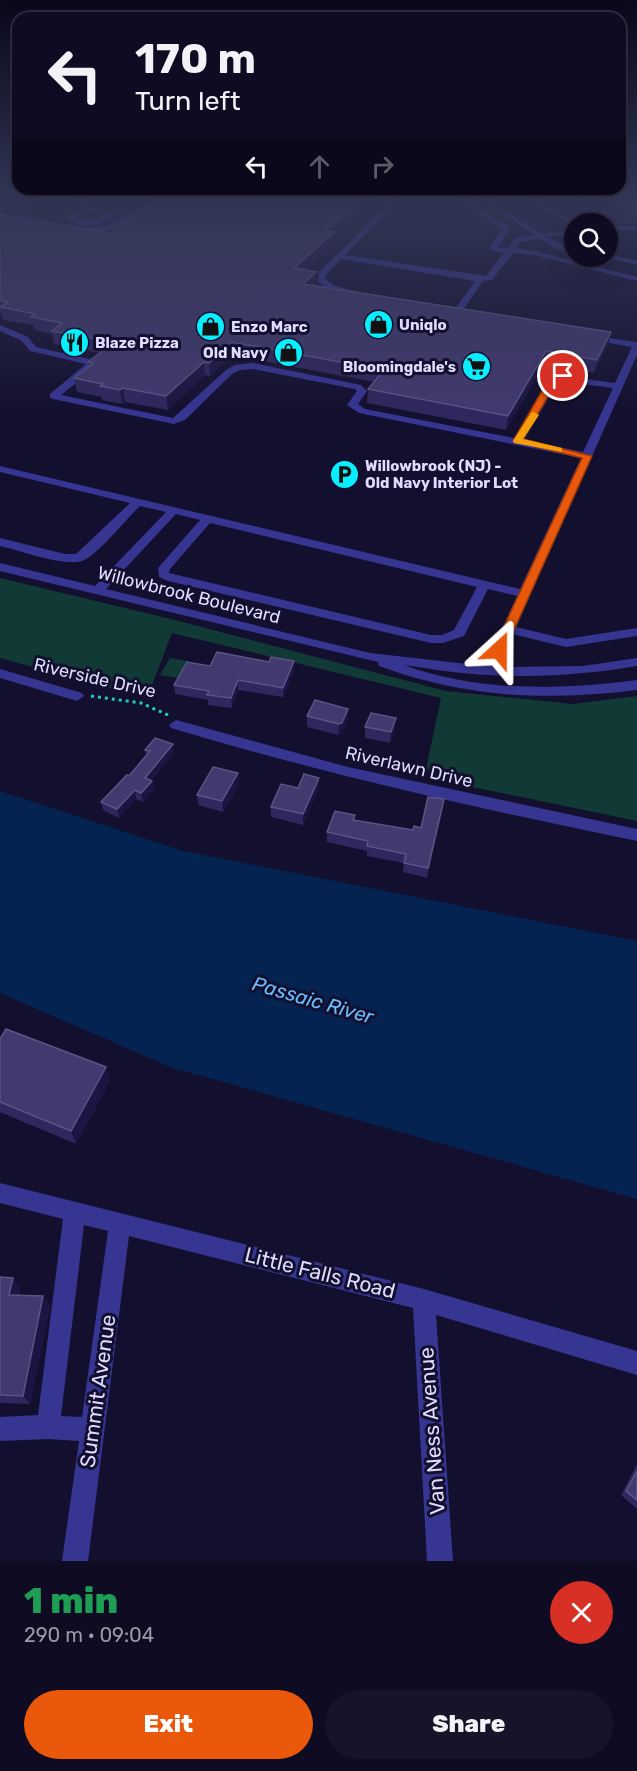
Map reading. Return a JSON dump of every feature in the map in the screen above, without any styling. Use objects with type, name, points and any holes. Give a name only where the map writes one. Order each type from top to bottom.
[{"type":"street","points":[[325,271],[321,280],[339,291],[359,295]]},
{"type":"street","points":[[428,271],[480,279],[489,278],[494,271]]},
{"type":"street","points":[[605,271],[637,279]]},
{"type":"street","points":[[471,316],[453,311],[480,279]]},
{"type":"street","points":[[0,328],[25,339],[33,349],[91,362],[90,367],[53,396],[81,403],[177,421],[234,369],[253,366],[358,387],[362,391],[352,405],[362,411],[588,456]]},
{"type":"street","points":[[489,671],[588,456],[617,386],[634,356],[637,345],[576,335]]},
{"type":"street","points":[[518,441],[557,377],[617,386]]},
{"type":"street","points":[[0,470],[524,594]]},
{"type":"street","points":[[0,542],[65,558],[79,558],[87,553],[137,502]]},
{"type":"street","points":[[97,591],[173,511]]},
{"type":"street","points":[[207,519],[164,567],[163,573],[168,577],[431,639],[444,639],[459,633],[484,584]]},
{"type":"street","name":"Willowbrook Boulevard","points":[[0,567],[370,657],[489,671],[555,672],[637,662]]},
{"type":"street","points":[[508,629],[566,644],[637,632]]},
{"type":"street","name":"Willowbrook Boulevard","points":[[370,657],[411,675],[443,682],[538,693],[578,692],[637,685]]},
{"type":"street","name":"Riverside Drive","points":[[0,673],[77,696]]},
{"type":"street","name":"Riverlawn Drive","points":[[176,725],[248,747],[366,778],[637,835]]},
{"type":"street","name":"Little Falls Road","points":[[0,1193],[424,1300],[637,1363]]},
{"type":"street","points":[[48,1427],[75,1211]]},
{"type":"street","name":"Summit Avenue","points":[[75,1561],[120,1222]]},
{"type":"street","name":"Van Ness Avenue","points":[[424,1300],[440,1561]]},
{"type":"street","points":[[0,1429],[48,1427],[92,1430]]},
{"type":"path","name":"Riverside Drive","points":[[77,696],[118,699],[151,708],[165,713],[173,719],[176,725]]},
{"type":"green space","points":[[0,578],[175,620],[446,691],[573,704],[637,696],[637,821],[444,781],[426,769],[441,698],[172,633],[147,698],[0,658]]},
{"type":"green space","points":[[170,658],[188,661],[178,678],[160,675]]},
{"type":"water","name":"Passaic River","points":[[0,791],[183,851],[637,941],[637,1199],[170,1067],[0,993]]},
{"type":"building","points":[[0,271],[310,271],[316,272],[303,284],[611,332],[597,360],[546,351],[508,416],[368,389],[384,370],[231,342],[209,363],[204,362],[166,396],[100,386],[103,384],[74,378],[93,363],[88,362],[114,342],[52,331],[62,323],[31,317],[36,314],[0,307],[8,302],[0,300]]},
{"type":"building","points":[[217,652],[269,662],[271,657],[294,661],[283,688],[238,680],[231,698],[207,695],[209,691],[174,685],[187,662],[210,666]]},
{"type":"building","points":[[315,700],[348,709],[342,723],[307,716]]},
{"type":"building","points":[[371,713],[396,718],[391,732],[365,727]]},
{"type":"building","points":[[155,738],[173,744],[145,778],[152,781],[141,793],[135,790],[117,809],[101,802],[127,775],[129,776],[150,751],[145,750]]},
{"type":"building","points":[[213,767],[238,773],[222,801],[197,795]]},
{"type":"building","points":[[304,774],[319,778],[303,814],[271,807],[281,784],[298,788]]},
{"type":"building","points":[[428,797],[444,799],[428,868],[404,863],[406,854],[367,846],[368,841],[327,832],[335,811],[355,815],[353,820],[413,830],[414,826],[421,828]]},
{"type":"building","points":[[6,1029],[106,1067],[71,1131],[0,1102],[0,1039]]},
{"type":"building","points":[[0,1277],[13,1278],[9,1295],[43,1296],[23,1396],[0,1395]]},
{"type":"building","points":[[637,1471],[637,1500],[626,1491]]},
{"type":"slow traffic","points":[[534,415],[518,441],[559,450]]},
{"type":"place","name":"Uniqlo","points":[[378,325]]},
{"type":"place","name":"Enzo Marc","points":[[210,327]]},
{"type":"place","name":"Blaze Pizza","points":[[74,343]]},
{"type":"place","name":"Old Navy","points":[[289,353]]},
{"type":"place","name":"Bloomingdale's","points":[[477,367]]},
{"type":"place","name":"Willowbrook (NJ) - Old Navy Interior Lot","points":[[344,475]]},
{"type":"route","points":[[499,650],[588,456],[518,441],[554,379],[563,376]]}]
